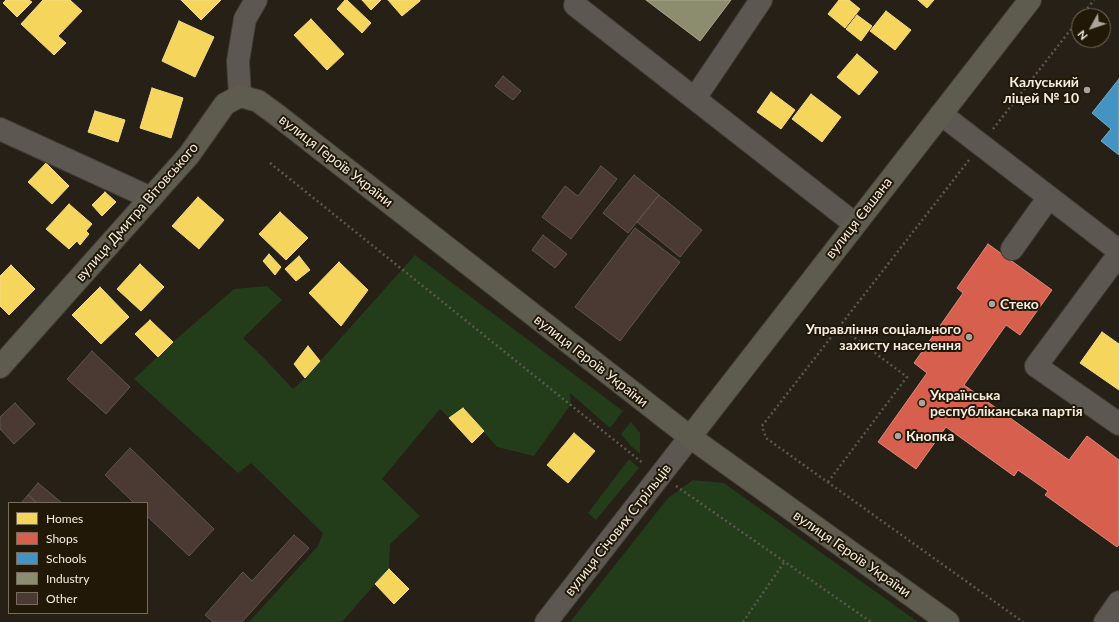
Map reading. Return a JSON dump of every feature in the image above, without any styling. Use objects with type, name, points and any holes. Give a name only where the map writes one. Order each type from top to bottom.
[{"type":"main road","name":"вулиця Євшана","points":[[690,438],[1030,0]]},
{"type":"main road","name":"вулиця Дмитра Вітовського","points":[[0,367],[189,155],[225,104],[240,96]]},
{"type":"main road","name":"вулиця Героїв України","points":[[240,96],[258,101],[277,115],[690,438],[948,622]]},
{"type":"street","points":[[240,96],[238,61],[245,19],[256,0]]},
{"type":"street","points":[[695,98],[761,0]]},
{"type":"street","points":[[575,5],[855,224]]},
{"type":"street","points":[[941,114],[1119,252],[1036,366],[1119,424]]},
{"type":"street","points":[[0,129],[151,198]]},
{"type":"street","points":[[1012,249],[1049,197]]},
{"type":"street","name":"вулиця Січових Стрільців","points":[[546,622],[690,438]]},
{"type":"street","points":[[1104,622],[1119,602]]},
{"type":"path","points":[[1088,8],[1094,0]]},
{"type":"path","points":[[1023,622],[766,438],[762,426],[1071,29]]},
{"type":"path","points":[[270,163],[636,458],[871,622]]},
{"type":"path","points":[[828,482],[907,377],[839,326]]},
{"type":"path","points":[[743,622],[784,561]]},
{"type":"green space","points":[[415,255],[623,411],[610,428],[570,393],[571,404],[534,456],[497,447],[463,408],[449,418],[440,409],[382,479],[420,516],[390,544],[389,569],[342,622],[249,622],[318,546],[323,533],[251,463],[238,473],[134,379],[173,342],[234,289],[267,286],[282,300],[243,338],[293,389],[305,378]]},
{"type":"green space","points":[[631,422],[640,433],[640,454],[621,434]]},
{"type":"green space","points":[[629,459],[639,468],[596,520],[588,513]]},
{"type":"green space","points":[[693,480],[724,483],[918,622],[570,622],[668,498]]},
{"type":"building: Homes","points":[[6,0],[29,0],[32,2],[17,17],[3,3]]},
{"type":"building: Homes","points":[[43,0],[70,0],[82,11],[58,36],[66,43],[54,55],[21,24]]},
{"type":"building: Homes","points":[[181,0],[221,0],[201,20]]},
{"type":"building: Homes","points":[[345,0],[347,0],[371,23],[362,33],[337,9]]},
{"type":"building: Homes","points":[[362,0],[381,0],[371,10]]},
{"type":"building: Homes","points":[[388,0],[420,0],[420,1],[402,16]]},
{"type":"building: Homes","points":[[839,0],[849,0],[860,9],[845,28],[828,14]]},
{"type":"building: Homes","points":[[918,0],[934,0],[927,8]]},
{"type":"building: Homes","points":[[886,11],[911,30],[895,50],[870,31]]},
{"type":"building: Homes","points":[[857,15],[872,26],[861,41],[846,29]]},
{"type":"building: Homes","points":[[311,19],[344,54],[327,70],[294,35]]},
{"type":"building: Homes","points":[[179,21],[214,37],[195,77],[162,61]]},
{"type":"building: Homes","points":[[857,54],[878,72],[859,95],[837,77]]},
{"type":"building: Homes","points":[[152,88],[183,98],[171,138],[140,128]]},
{"type":"building: Homes","points":[[771,92],[795,110],[781,129],[757,112]]},
{"type":"building: Homes","points":[[811,94],[841,117],[822,142],[792,119]]},
{"type":"building: Homes","points":[[95,111],[125,120],[118,142],[88,132]]},
{"type":"building: Homes","points":[[46,163],[69,186],[52,204],[28,182]]},
{"type":"building: Homes","points":[[105,192],[116,202],[102,216],[92,205]]},
{"type":"building: Homes","points":[[198,197],[224,220],[199,249],[172,226]]},
{"type":"building: Homes","points":[[69,204],[92,224],[86,231],[89,234],[80,245],[77,241],[69,249],[46,229]]},
{"type":"building: Homes","points":[[280,212],[308,238],[286,260],[259,234]]},
{"type":"building: Homes","points":[[269,254],[281,267],[275,275],[263,261]]},
{"type":"building: Homes","points":[[299,256],[310,270],[296,281],[285,269]]},
{"type":"building: Homes","points":[[339,262],[368,290],[341,326],[309,293]]},
{"type":"building: Homes","points":[[140,264],[164,287],[141,311],[117,289]]},
{"type":"building: Homes","points":[[11,265],[35,289],[9,315],[0,306],[0,276]]},
{"type":"building: Homes","points":[[100,287],[129,317],[101,344],[72,315]]},
{"type":"building: Homes","points":[[150,320],[173,342],[158,357],[135,334]]},
{"type":"building: Homes","points":[[1102,332],[1119,344],[1119,390],[1080,363]]},
{"type":"building: Homes","points":[[308,346],[320,361],[305,378],[294,364]]},
{"type":"building: Homes","points":[[463,408],[484,431],[472,443],[449,418]]},
{"type":"building: Homes","points":[[574,433],[595,451],[568,483],[547,465]]},
{"type":"building: Homes","points":[[389,569],[409,589],[394,604],[375,584]]},
{"type":"building: Shops","points":[[988,244],[1052,290],[1020,335],[1006,325],[964,385],[1069,460],[1087,436],[1119,460],[1119,545],[1117,547],[1045,495],[1048,491],[1018,470],[1014,476],[946,427],[916,469],[878,442],[927,373],[914,363],[963,293],[957,288]]},
{"type":"building: Schools","points":[[1119,79],[1119,155],[1101,141],[1111,129],[1092,113]]},
{"type":"building: Industry","points":[[646,0],[731,0],[700,41]]},
{"type":"building: Other","points":[[503,76],[521,91],[513,100],[495,86]]},
{"type":"building: Other","points":[[601,166],[617,179],[571,239],[542,217],[565,186],[578,196]]},
{"type":"building: Other","points":[[634,175],[659,195],[628,233],[603,213]]},
{"type":"building: Other","points":[[659,195],[702,230],[680,257],[637,222]]},
{"type":"building: Other","points":[[635,228],[680,262],[620,341],[575,307]]},
{"type":"building: Other","points":[[543,235],[567,254],[555,268],[532,250]]},
{"type":"building: Other","points":[[92,351],[130,387],[106,414],[67,379]]},
{"type":"building: Other","points":[[15,403],[35,424],[14,444],[0,429],[0,417]]},
{"type":"building: Other","points":[[130,448],[214,529],[189,556],[148,517],[148,502],[133,502],[105,475]]},
{"type":"building: Other","points":[[38,483],[61,502],[36,502],[28,495]]},
{"type":"building: Other","points":[[28,495],[36,502],[22,502]]},
{"type":"building: Other","points":[[294,535],[309,548],[242,622],[213,622],[205,615],[243,572],[252,581]]},
{"type":"place","name":"Калуський ліцей № 10","points":[[1087,90]]},
{"type":"place","name":"Стеко","points":[[992,304]]},
{"type":"place","name":"Управління соціального захисту населення","points":[[969,337]]},
{"type":"place","name":"Українська республіканська партія","points":[[922,403]]},
{"type":"place","name":"Кнопка","points":[[898,436]]}]
